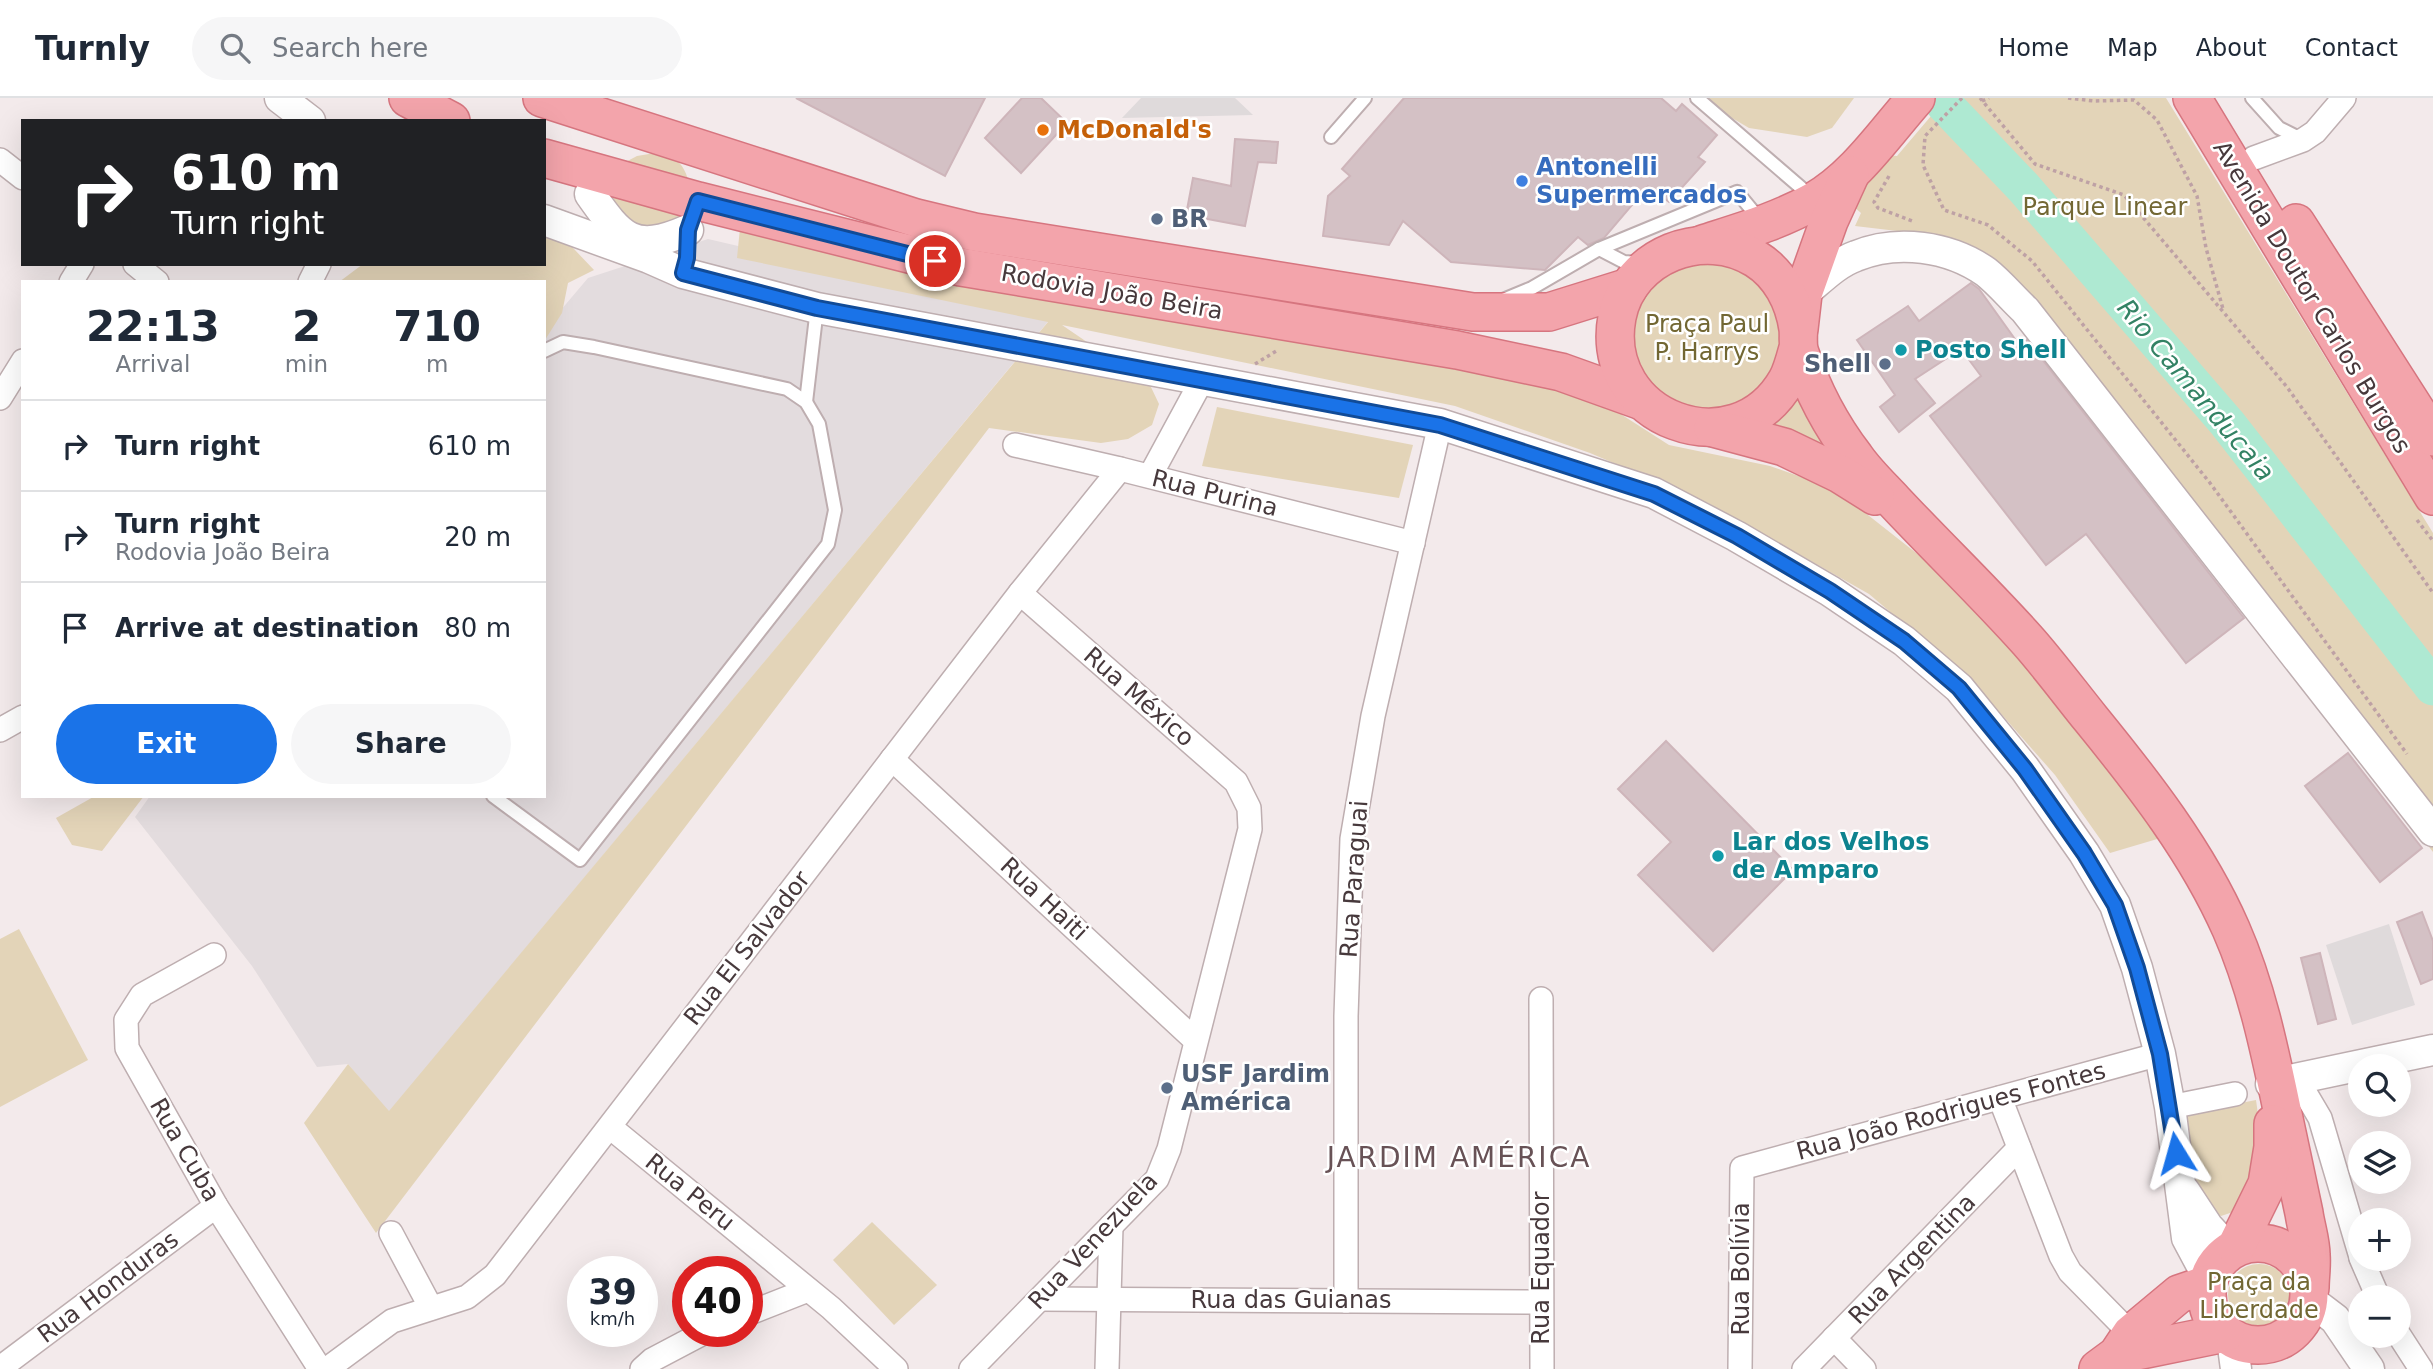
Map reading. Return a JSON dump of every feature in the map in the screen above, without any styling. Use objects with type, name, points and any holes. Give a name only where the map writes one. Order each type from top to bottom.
[{"type":"main road","points":[[408,98],[447,119]]},
{"type":"main road","name":"Rodovia João Beira","points":[[542,98],[916,218],[974,232],[1474,312],[1549,312],[1639,276]]},
{"type":"main road","name":"Avenida Doutor Carlos Burgos","points":[[2192,98],[2433,496]]},
{"type":"main road","name":"Avenida Doutor Carlos Burgos","points":[[2218,98],[2433,437]]},
{"type":"main road","points":[[1911,520],[1840,474],[1784,447],[1713,428],[1687,426],[1662,417],[1642,401],[1624,376],[1616,346],[1617,316],[1639,276],[1674,250],[1763,224],[1816,200],[1926,111]]},
{"type":"main road","points":[[546,171],[596,184],[616,150],[636,130]]},
{"type":"main road","points":[[693,216],[698,149]]},
{"type":"main road","name":"Rodovia João Beira","points":[[546,159],[596,184],[693,216],[961,267],[1444,348],[1560,372],[1642,401]]},
{"type":"main road","points":[[1713,428],[1744,421],[1769,404],[1788,378],[1798,341],[1803,294],[1829,221],[1858,164]]},
{"type":"main road","points":[[1702,244],[1731,247],[1757,259],[1779,279],[1793,304],[1798,341],[1830,420],[1856,459],[2027,640],[2137,776],[2189,850],[2231,928],[2279,1074],[2312,1253],[2310,1294],[2301,1324],[2281,1340],[2257,1346],[2116,1353]]},
{"type":"main road","points":[[2386,418],[2433,477]]},
{"type":"main road","points":[[2231,1347],[2213,1319],[2207,1302],[2221,1265],[2267,1184],[2279,1074]]},
{"type":"main road","points":[[2116,1353],[2179,1294],[2256,1242],[2275,1245],[2292,1254],[2304,1269],[2310,1294]]},
{"type":"street","points":[[280,98],[307,119]]},
{"type":"street","points":[[2254,158],[2304,140],[2315,132],[2343,98]]},
{"type":"street","points":[[0,160],[21,176]]},
{"type":"street","points":[[693,216],[667,239],[639,242],[614,228],[596,184],[552,223],[683,273],[817,308],[1440,425],[1654,494],[1737,536],[1830,591],[1904,641],[1959,688],[2025,769],[2084,853],[2115,905],[2137,968],[2160,1054],[2181,1186],[2208,1227],[2221,1265]]},
{"type":"street","points":[[683,273],[693,216]]},
{"type":"street","points":[[1803,294],[1854,256],[1886,247],[1916,247],[1950,254],[1985,272],[2025,310],[2433,831]]},
{"type":"street","points":[[137,266],[155,280]]},
{"type":"street","points":[[0,398],[21,364]]},
{"type":"street","points":[[1150,476],[1213,382]]},
{"type":"street","name":"Rua Paraguai","points":[[1346,1301],[1346,1016],[1352,839],[1373,716],[1440,425]]},
{"type":"street","name":"Rua Purina","points":[[1016,445],[1413,543]]},
{"type":"street","name":"Rua El Salvador","points":[[327,1369],[392,1321],[467,1297],[495,1275],[1020,593],[1120,469]]},
{"type":"street","name":"Rua México","points":[[1020,593],[1236,782],[1250,808]]},
{"type":"street","points":[[0,730],[21,718]]},
{"type":"street","name":"Rua Haiti","points":[[892,759],[1195,1040]]},
{"type":"street","name":"Rua Venezuela","points":[[971,1369],[1157,1179],[1169,1150],[1250,829],[1250,808]]},
{"type":"street","name":"Rua Cuba","points":[[214,955],[142,995],[126,1020],[127,1048],[216,1206],[320,1369]]},
{"type":"street","name":"Rua Equador","points":[[1541,999],[1542,1369]]},
{"type":"street","points":[[2279,1074],[2433,1050]]},
{"type":"street","name":"Rua João Rodrigues Fontes","points":[[1742,1168],[2160,1054]]},
{"type":"street","points":[[2279,1074],[2320,1118],[2348,1214]]},
{"type":"street","points":[[2170,1107],[2235,1094]]},
{"type":"street","points":[[2000,1098],[2061,1256],[2116,1353]]},
{"type":"street","name":"Rua Peru","points":[[610,1126],[808,1290],[896,1369]]},
{"type":"street","name":"Rua Argentina","points":[[1804,1369],[2019,1148]]},
{"type":"street","name":"Rua Bolívia","points":[[1740,1369],[1742,1168]]},
{"type":"street","name":"Rua Honduras","points":[[0,1368],[216,1206]]},
{"type":"street","points":[[1107,1369],[1111,1226]]},
{"type":"street","points":[[391,1233],[431,1308]]},
{"type":"street","points":[[763,1308],[808,1290]]},
{"type":"street","points":[[2310,1294],[2335,1319],[2369,1369]]},
{"type":"street","name":"Rua das Guianas","points":[[1040,1299],[1541,1302]]},
{"type":"street","points":[[1834,1338],[1864,1369]]},
{"type":"street","points":[[642,1369],[652,1360],[677,1347]]},
{"type":"street","points":[[2407,1348],[2421,1369]]},
{"type":"lane","points":[[1331,137],[1366,98]]},
{"type":"lane","points":[[1697,98],[1816,200]]},
{"type":"lane","points":[[2252,98],[2279,128],[2304,140]]},
{"type":"lane","points":[[1474,312],[1532,288],[1599,249],[1737,192],[1763,224]]},
{"type":"lane","points":[[1599,249],[1624,262],[1639,276]]},
{"type":"lane","points":[[806,402],[817,308]]},
{"type":"lane","points":[[496,798],[580,860],[828,544],[835,510],[819,424],[806,402],[788,389],[594,346],[564,342],[546,350]]},
{"type":"path","points":[[1962,98],[1926,111],[1923,166],[1944,210],[1988,225],[2032,261],[2210,483],[2409,757]]},
{"type":"path","points":[[1981,99],[1989,98]]},
{"type":"path","points":[[2068,98],[2094,101],[2134,100],[2157,120],[2197,196],[2206,248],[2224,312]]},
{"type":"path","points":[[1981,99],[2035,164],[2124,195],[2287,387],[2433,593]]},
{"type":"path","points":[[1213,382],[1282,349]]},
{"type":"shaded area","points":[[1141,98],[1235,98],[1253,115],[1122,118]]},
{"type":"shaded area","points":[[708,239],[1051,318],[389,1112],[348,1064],[317,1067],[252,966],[135,817],[149,798],[546,798],[546,328],[588,278]]},
{"type":"shaded area","points":[[2389,924],[2415,1005],[2352,1025],[2326,945]]},
{"type":"green space","points":[[1698,98],[1854,98],[1832,128],[1807,137],[1749,128]]},
{"type":"green space","name":"Parque Linear","points":[[1924,98],[2166,98],[2433,533],[2433,852],[1995,285],[1914,233],[1855,226],[1861,213],[1853,206],[1862,153],[1897,156],[1937,109]]},
{"type":"green space","points":[[655,153],[680,163],[691,188],[618,166],[637,156]]},
{"type":"green space","points":[[613,194],[689,213],[658,238],[614,212]]},
{"type":"green space","points":[[546,226],[556,230],[594,270],[568,283],[562,313],[546,338],[546,280],[342,280],[360,266],[546,266]]},
{"type":"green space","points":[[740,228],[1560,385],[1619,413],[1669,445],[1770,466],[1835,489],[1920,556],[2015,655],[2164,837],[2110,853],[2055,775],[1974,683],[1869,594],[1708,503],[1590,453],[1455,406],[1062,325],[1150,385],[1159,404],[1152,425],[1128,439],[1101,443],[989,428],[376,1233],[304,1123],[348,1064],[389,1111],[1048,322],[737,258]]},
{"type":"green space","name":"Praça Paul P. Harrys","points":[[1720,260],[1746,270],[1766,287],[1785,333],[1780,363],[1765,389],[1718,415],[1663,402],[1632,360],[1633,312],[1663,272],[1690,261]]},
{"type":"green space","points":[[1797,377],[1874,489],[1752,430]]},
{"type":"green space","points":[[1217,407],[1413,445],[1399,498],[1202,466]]},
{"type":"green space","points":[[91,798],[142,798],[102,851],[72,845],[56,818]]},
{"type":"green space","points":[[19,929],[88,1060],[0,1107],[0,939]]},
{"type":"green space","points":[[2256,1100],[2261,1136],[2257,1169],[2236,1211],[2221,1216],[2208,1210],[2197,1198],[2180,1115]]},
{"type":"green space","points":[[872,1222],[937,1285],[894,1325],[833,1260]]},
{"type":"green space","name":"Praça da Liberdade","points":[[2259,1264],[2271,1266],[2281,1273],[2288,1283],[2288,1307],[2281,1317],[2271,1324],[2259,1326],[2247,1324],[2237,1317],[2230,1307],[2228,1295],[2230,1283],[2237,1273],[2247,1266]]},
{"type":"building","points":[[796,98],[985,98],[945,176]]},
{"type":"building","points":[[1022,98],[1041,98],[1067,123],[1021,173],[985,138]]},
{"type":"building","name":"Antonelli Supermercados","points":[[1404,98],[1661,98],[1676,111],[1682,104],[1717,135],[1698,157],[1705,162],[1669,202],[1648,186],[1604,238],[1588,245],[1578,237],[1545,270],[1451,262],[1403,221],[1389,245],[1323,236],[1328,196],[1350,176],[1342,169]]},
{"type":"building","points":[[1235,139],[1278,142],[1276,163],[1258,162],[1245,226],[1186,215],[1193,178],[1231,186]]},
{"type":"building","points":[[1971,283],[1979,289],[2020,346],[2027,340],[2244,618],[2186,663],[2086,534],[2046,565],[1930,416],[1981,376],[1961,349],[1915,379],[1935,403],[1899,432],[1880,407],[1895,395],[1857,340],[1908,306],[1919,321]]},
{"type":"building","name":"Lar dos Velhos de Amparo","points":[[1666,741],[1793,870],[1713,951],[1638,875],[1671,842],[1618,789]]},
{"type":"building","points":[[2348,753],[2422,848],[2380,882],[2305,786]]},
{"type":"building","points":[[2422,912],[2433,941],[2433,979],[2421,984],[2397,922]]},
{"type":"building","points":[[2320,953],[2336,1019],[2318,1024],[2301,958]]},
{"type":"waterway","name":"Rio Camanducaia","points":[[1944,104],[2024,188],[2227,423],[2433,687]]},
{"type":"place","name":"McDonald's","points":[[1043,130]]},
{"type":"place","name":"Antonelli Supermercados","points":[[1522,181]]},
{"type":"place","name":"BR","points":[[1157,219]]},
{"type":"place","name":"Posto Shell","points":[[1901,350]]},
{"type":"place","name":"Shell","points":[[1885,364]]},
{"type":"place","name":"Lar dos Velhos de Amparo","points":[[1718,856]]},
{"type":"place","name":"USF Jardim América","points":[[1167,1088]]},
{"type":"district","name":"JARDIM AMÉRICA","points":[[1459,1157]]},
{"type":"route","points":[[935,261],[698,201],[688,230],[687,258],[683,273],[817,308],[1440,425],[1654,494],[1737,536],[1830,591],[1904,641],[1959,688],[2025,769],[2084,853],[2115,905],[2137,968],[2160,1054],[2176,1153]]}]
